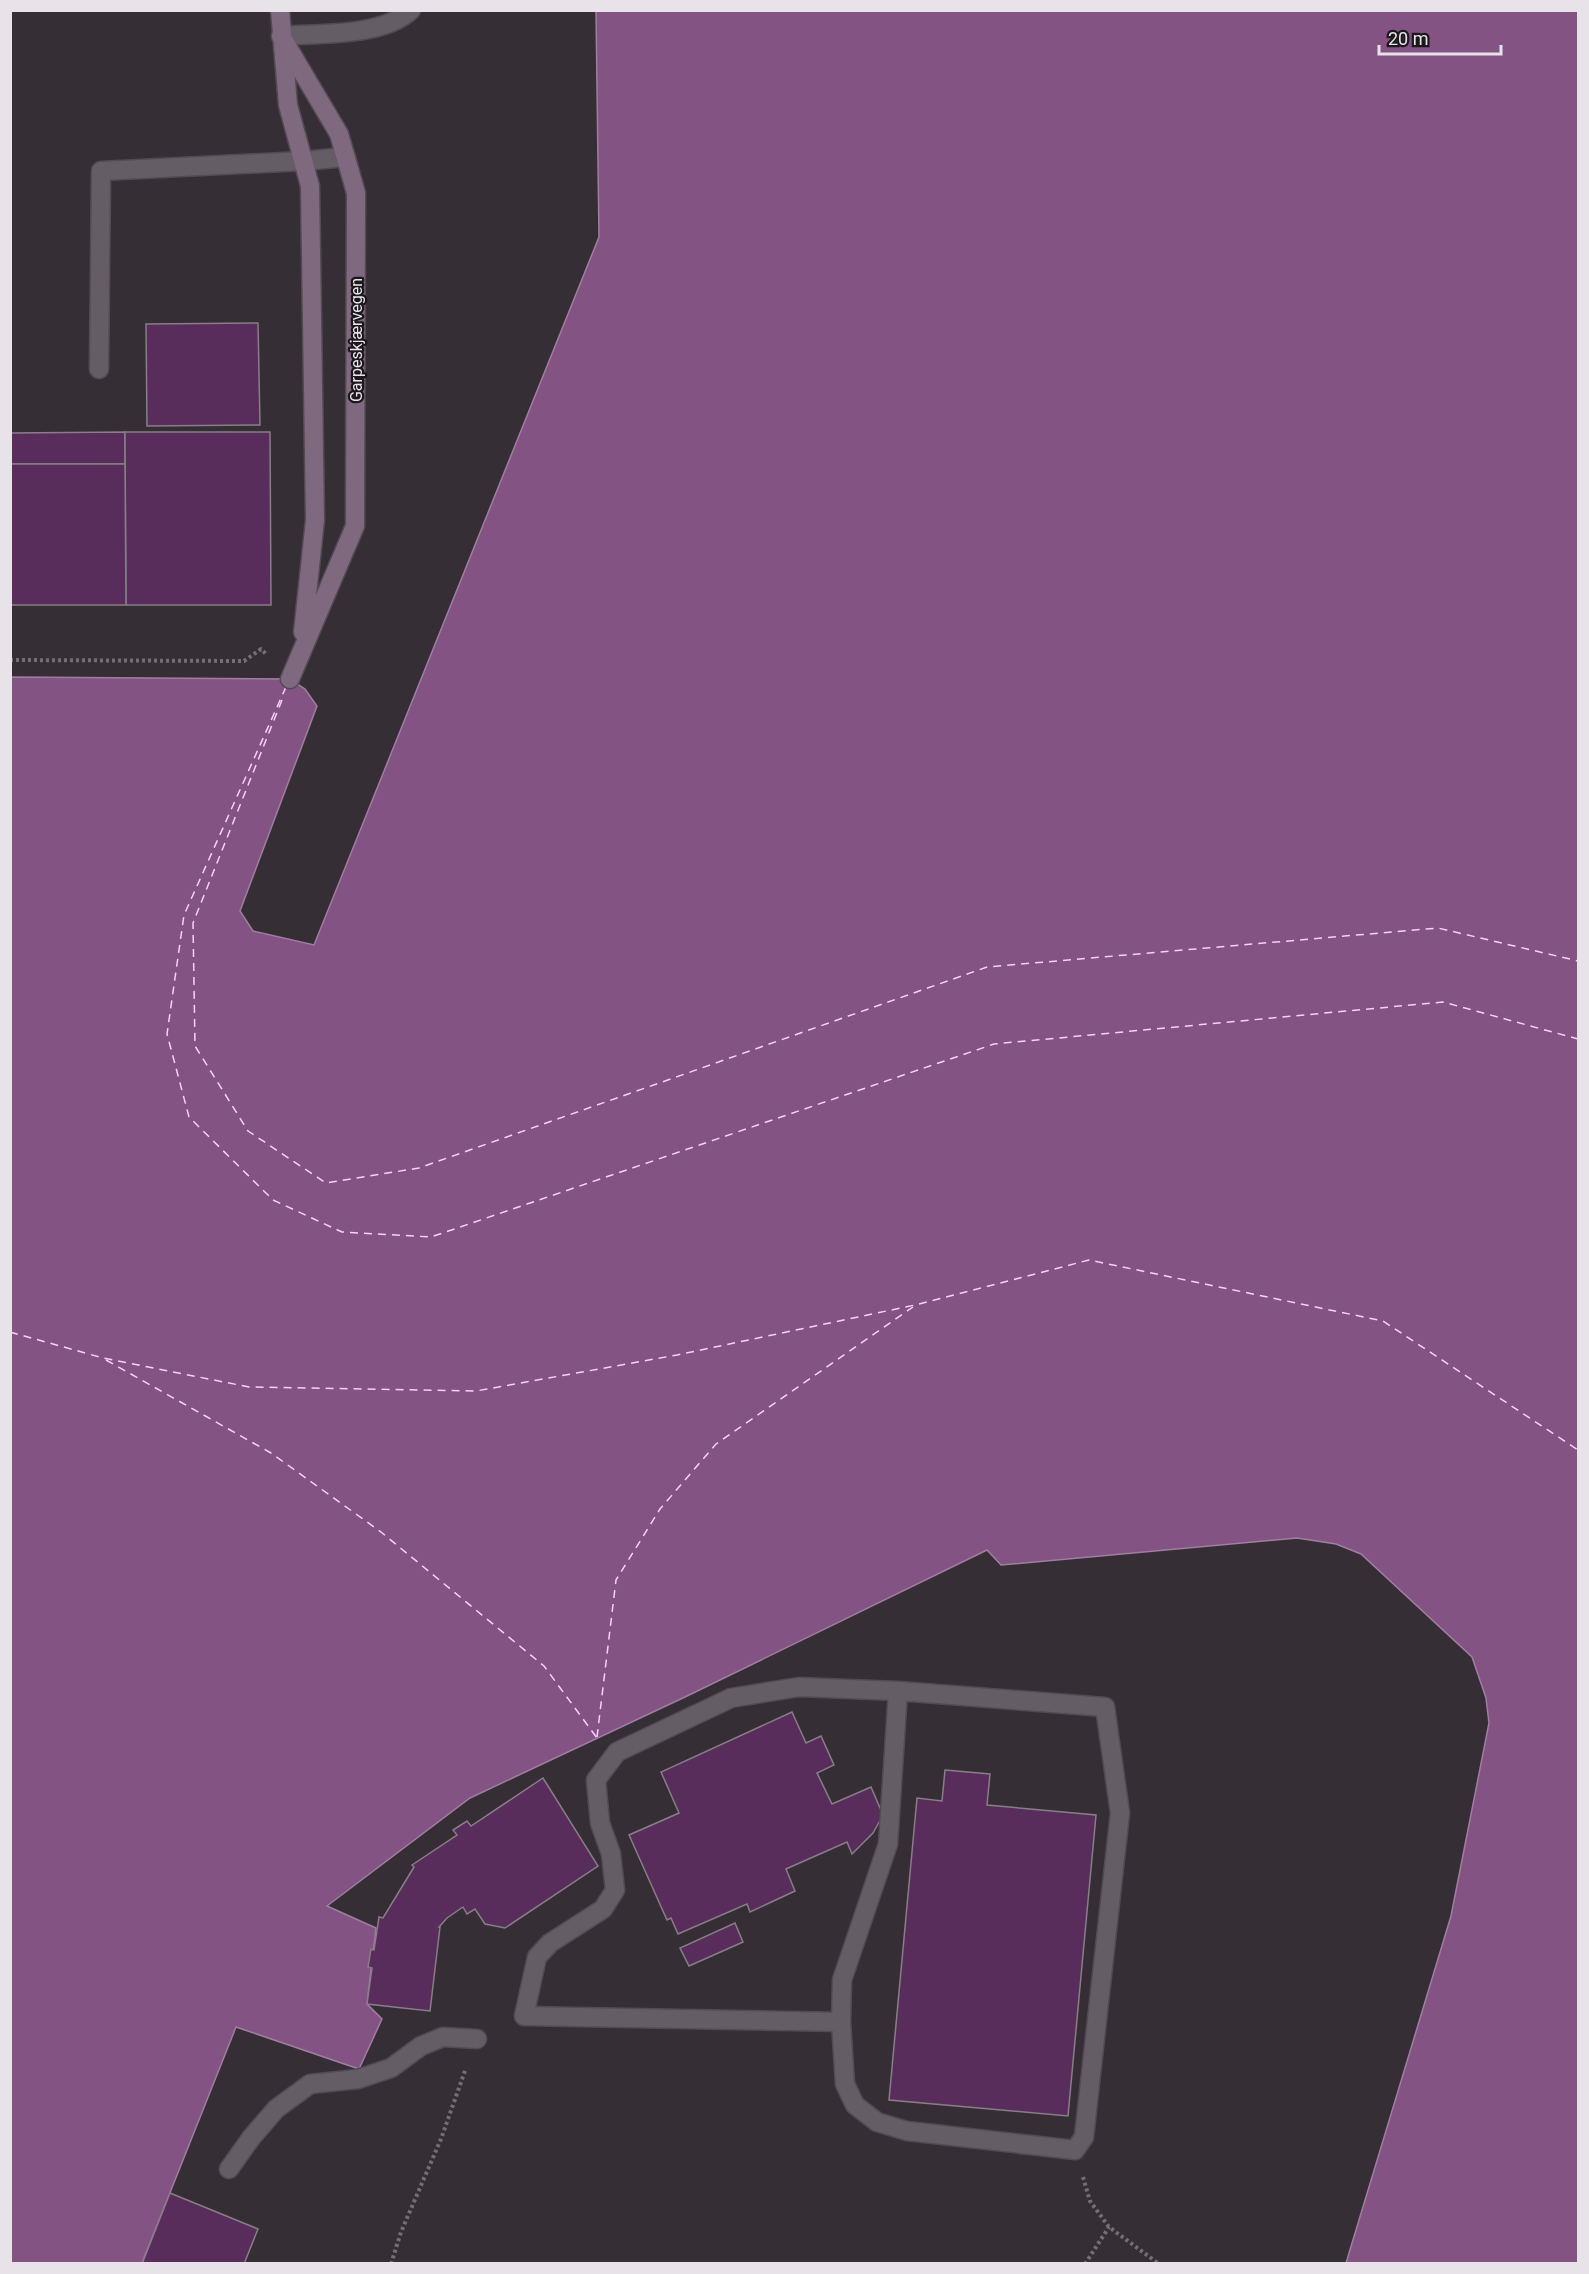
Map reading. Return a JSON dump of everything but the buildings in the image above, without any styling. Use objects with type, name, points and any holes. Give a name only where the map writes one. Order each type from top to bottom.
[{"type":"main road","name":"Garpeskjærvegen","points":[[280,10],[288,105],[310,186],[315,520],[301,652]]},
{"type":"main road","name":"Garpeskjærvegen","points":[[281,36],[339,134],[356,193],[355,526],[290,679]]},
{"type":"lane","points":[[281,36],[373,29],[402,19],[411,10]]},
{"type":"lane","points":[[99,369],[101,171],[346,157]]},
{"type":"lane","points":[[841,2022],[524,2016],[537,1957],[550,1943],[603,1909],[615,1890],[611,1854],[600,1823],[596,1779],[617,1752],[731,1698],[799,1687],[898,1690],[1105,1707],[1120,1813],[1084,2137],[1075,2150],[907,2132],[877,2122],[855,2105],[845,2084],[841,2022],[842,1980],[888,1844],[898,1690]]},
{"type":"lane","points":[[229,2169],[276,2109],[310,2084],[358,2079],[391,2068],[421,2046],[443,2037],[477,2039]]},
{"type":"path","points":[[10,660],[244,661],[261,649],[290,679]]},
{"type":"path","points":[[391,2264],[401,2232],[441,2139],[477,2039]]},
{"type":"path","points":[[1075,2150],[1090,2201],[1109,2227],[1159,2264]]},
{"type":"path","points":[[1085,2264],[1109,2227]]},
{"type":"shaded area","points":[[596,11],[1578,11],[1578,2263],[1346,2263],[1451,1916],[1489,1723],[1486,1698],[1472,1657],[1361,1554],[1336,1544],[1297,1538],[1001,1565],[987,1550],[685,1697],[470,1798],[327,1906],[376,1928],[367,2004],[382,2019],[359,2069],[236,2027],[142,2263],[11,2264],[11,677],[290,679],[305,689],[317,706],[240,911],[253,931],[314,945],[599,237]]},
{"type":"ferry route","points":[[286,687],[184,915],[167,1034],[189,1117],[273,1200],[342,1232],[431,1237],[994,1044],[1443,1002],[1578,1039]]},
{"type":"ferry route","points":[[282,700],[193,923],[195,1046],[248,1131],[326,1183],[419,1168],[987,967],[1438,928],[1578,961]]},
{"type":"ferry route","points":[[10,1332],[103,1358],[249,1387],[476,1391],[677,1355],[915,1305],[1089,1260],[1383,1321],[1578,1450]]},
{"type":"ferry route","points":[[597,1737],[616,1580],[660,1509],[716,1444],[913,1307]]},
{"type":"ferry route","points":[[106,1360],[271,1453],[381,1532],[544,1666],[597,1738]]}]
